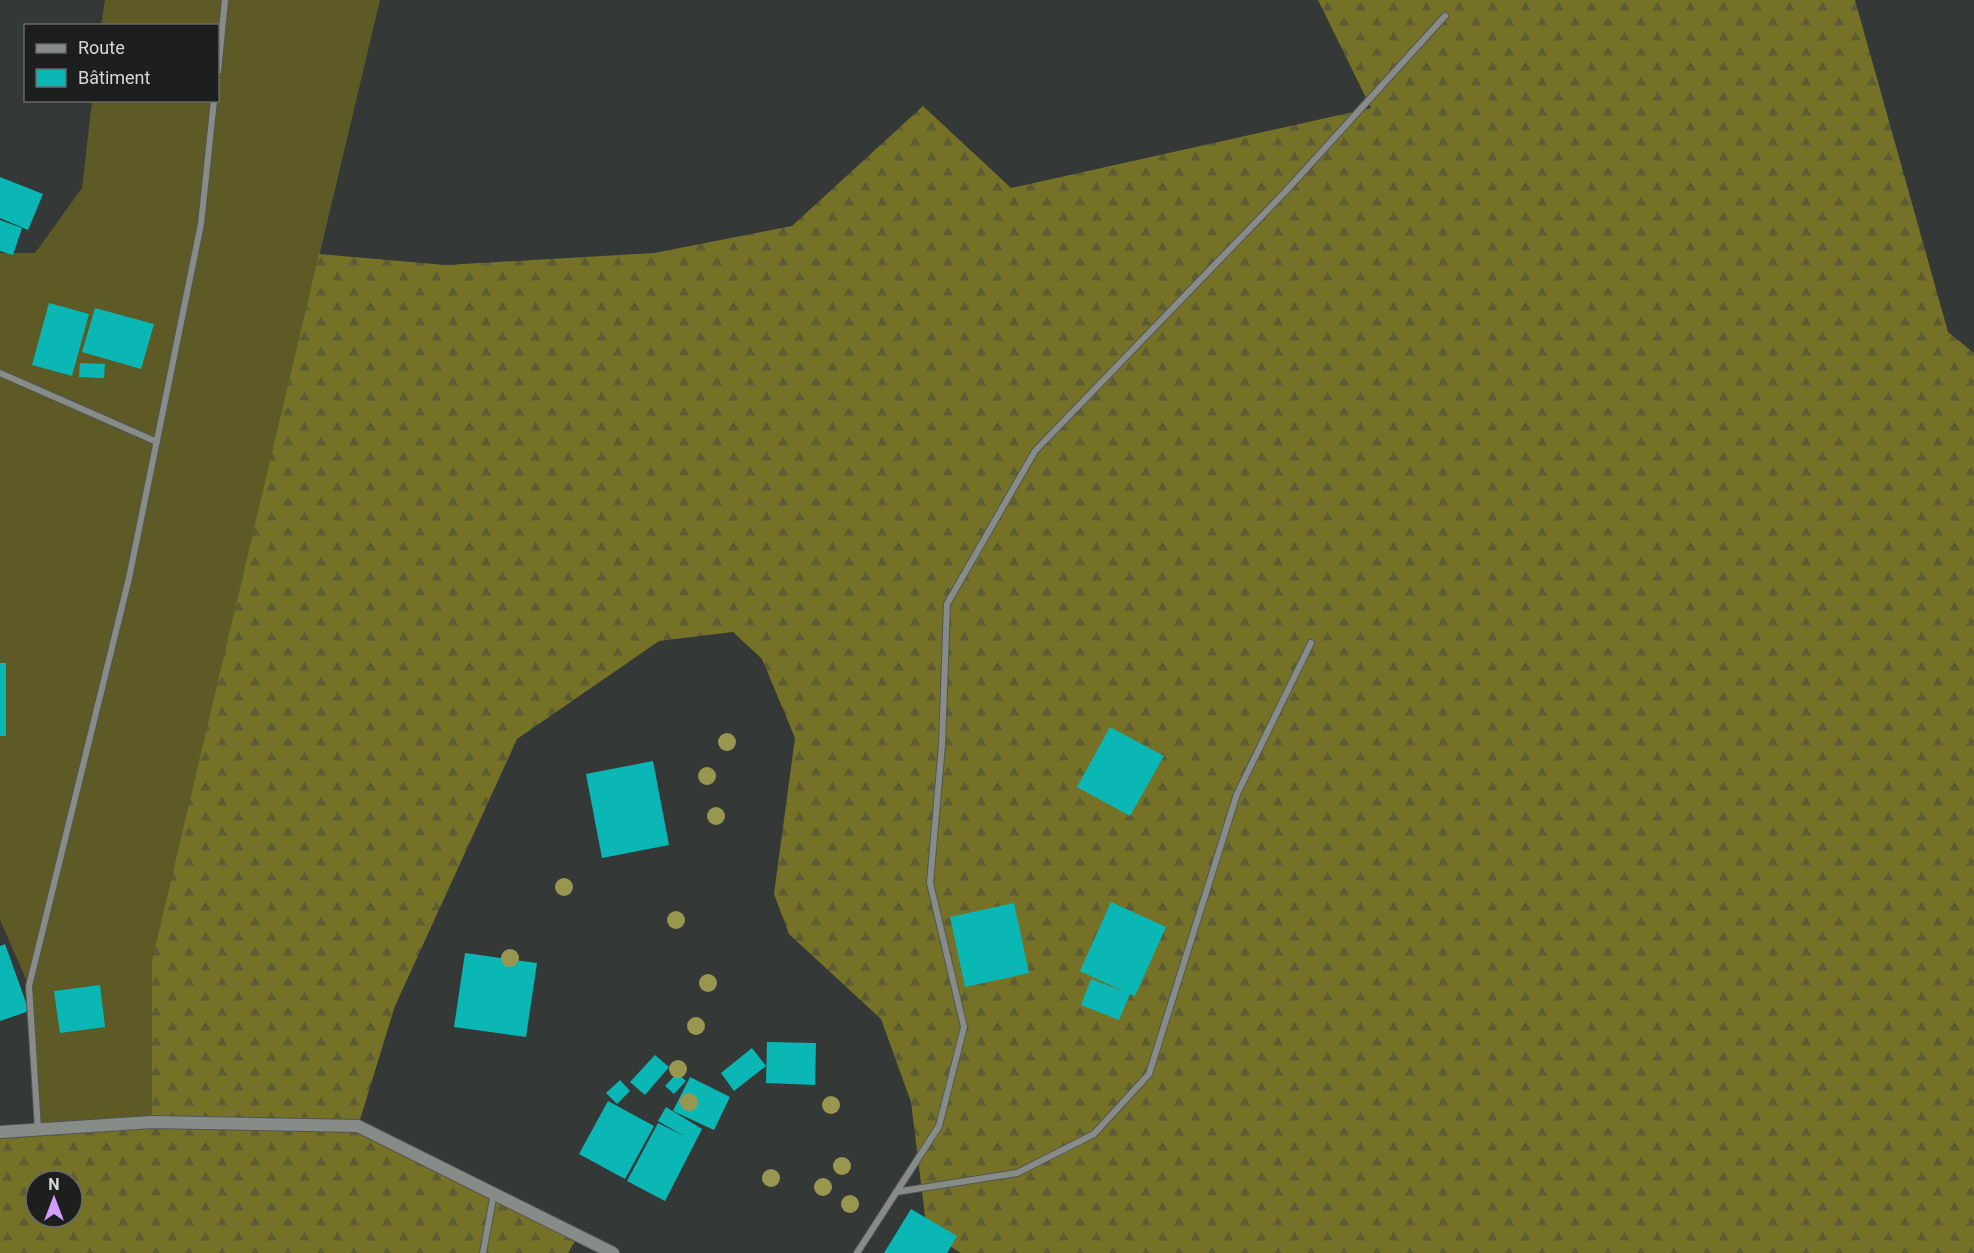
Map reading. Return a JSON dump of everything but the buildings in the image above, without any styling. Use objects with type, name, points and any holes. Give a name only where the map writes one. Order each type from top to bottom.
[{"type":"street","points":[[219,61],[225,0]]},
{"type":"street","points":[[857,1253],[939,1126],[964,1027],[930,883],[942,745],[947,604],[1035,451],[1285,192],[1445,16]]},
{"type":"street","points":[[38,1130],[29,986],[129,578],[201,224],[214,102]]},
{"type":"street","points":[[0,373],[157,442]]},
{"type":"street","points":[[896,1192],[1017,1173],[1094,1134],[1149,1074],[1237,794],[1311,643]]},
{"type":"street","points":[[0,1132],[152,1122],[358,1126],[613,1253]]},
{"type":"street","points":[[483,1253],[494,1192]]},
{"type":"shaded area","points":[[105,0],[380,0],[152,960],[152,1122],[38,1130],[29,986],[0,920],[0,253],[35,253],[82,188],[92,102],[219,102],[219,24],[101,24]]},
{"type":"green space","points":[[1318,0],[1855,0],[1948,332],[1974,353],[1974,1253],[961,1253],[927,1232],[911,1102],[881,1019],[789,934],[774,894],[795,738],[762,659],[733,632],[659,641],[517,739],[395,1006],[358,1126],[579,1234],[568,1253],[0,1253],[0,1132],[152,1122],[152,960],[319,254],[445,265],[654,253],[792,226],[923,106],[1011,188],[1371,108]]}]
